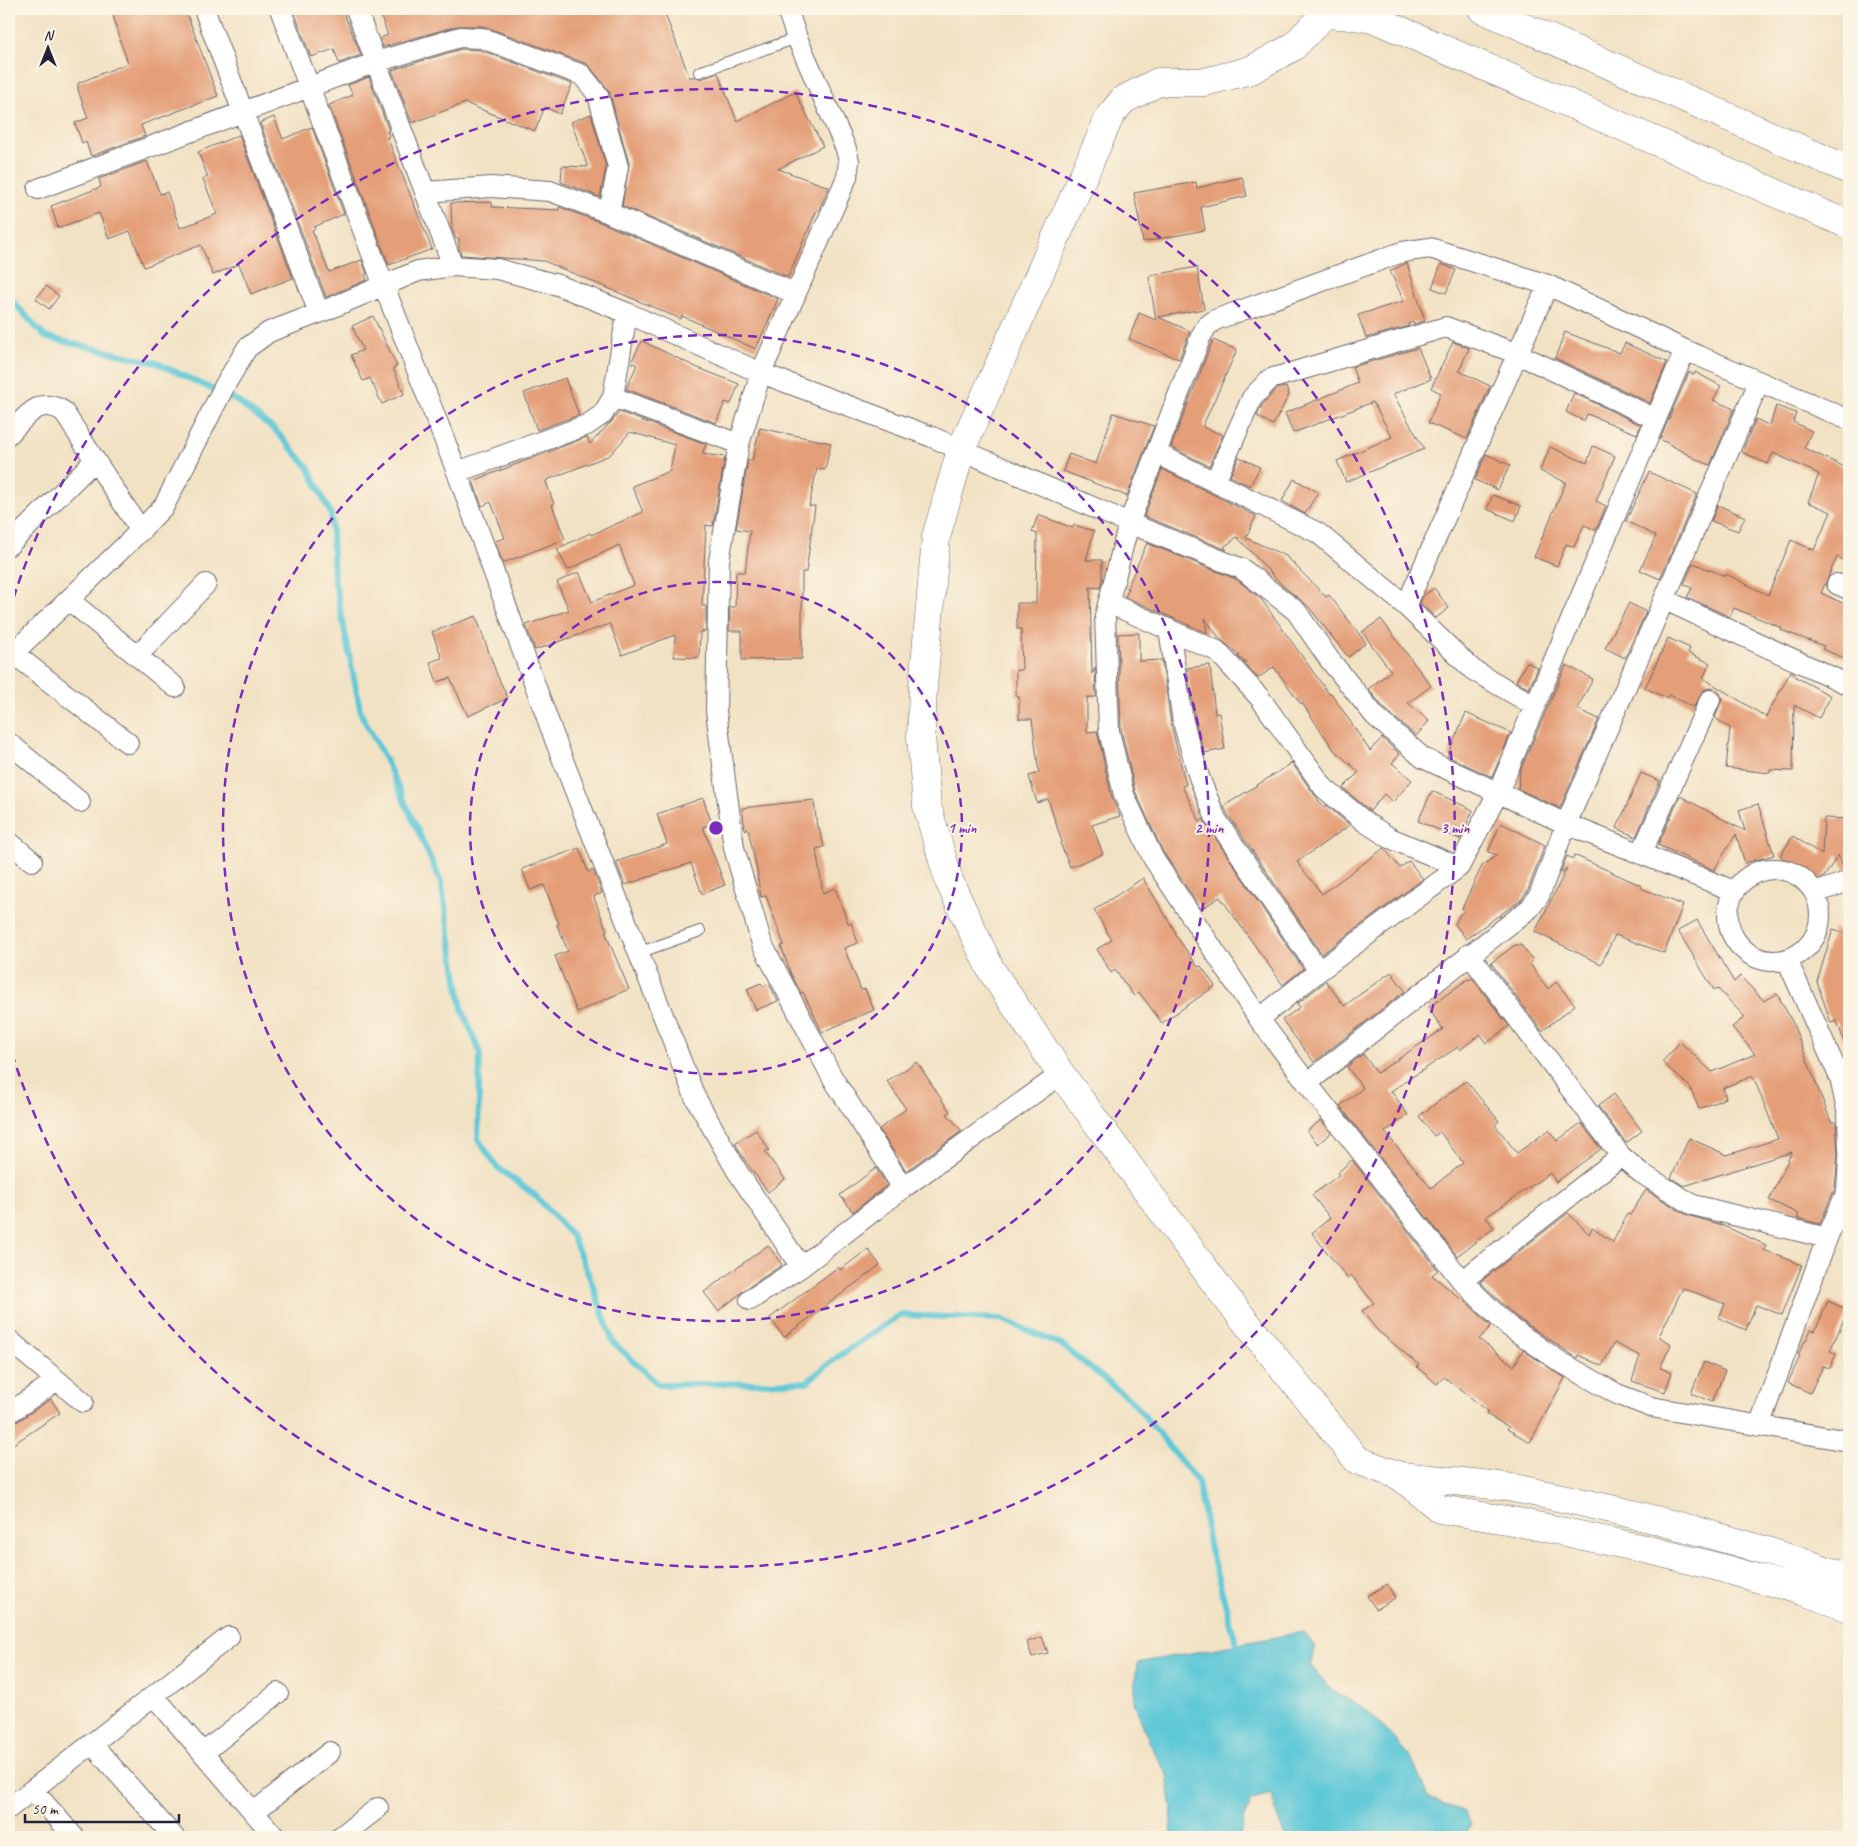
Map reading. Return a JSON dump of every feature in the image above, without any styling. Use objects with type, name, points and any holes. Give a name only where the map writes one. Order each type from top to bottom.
[{"type":"street","points":[[204,9],[320,313]]},
{"type":"street","points":[[280,9],[384,286],[457,472],[557,745],[696,1097],[737,1171],[801,1267]]},
{"type":"street","points":[[356,9],[453,266]]},
{"type":"street","points":[[787,9],[797,38],[846,149],[849,162],[847,177],[794,293],[761,373],[739,444],[719,561],[716,711],[734,848],[762,944],[832,1076],[903,1188]]},
{"type":"street","points":[[1482,9],[1849,170]]},
{"type":"street","points":[[1849,225],[1377,20],[1363,17],[1328,11],[1293,47],[1252,70],[1205,82],[1158,82],[1123,100],[1110,116],[960,450],[936,537],[923,687],[921,737],[927,806],[949,881],[991,970],[1062,1074],[1221,1291],[1357,1460],[1400,1476],[1511,1488],[1617,1511],[1723,1537],[1849,1578]]},
{"type":"street","points":[[38,189],[376,62],[460,37],[482,38],[582,75],[598,95],[618,167],[609,213]]},
{"type":"street","points":[[426,192],[490,187],[550,191],[609,213],[794,293]]},
{"type":"street","points":[[1849,420],[1685,350],[1548,286],[1430,248],[1402,252],[1215,320],[1207,326],[1201,336],[1129,523],[1105,616],[1109,731],[1124,796],[1153,858],[1260,1019],[1307,1083],[1462,1281],[1507,1325],[1559,1361],[1617,1394],[1651,1407],[1849,1441]]},
{"type":"street","points":[[128,743],[11,655],[141,531],[164,506],[225,385],[247,348],[269,332],[418,272],[453,266],[498,269],[558,285],[627,313],[761,373],[932,437],[1129,523],[1242,569],[1296,611],[1329,659],[1375,716],[1423,758],[1566,824],[1734,891]]},
{"type":"street","points":[[1406,606],[1548,286]]},
{"type":"street","points":[[457,472],[587,425],[604,414],[613,397],[627,313]]},
{"type":"street","points":[[1215,482],[1252,398],[1270,379],[1446,327],[1518,354],[1656,419]]},
{"type":"street","points":[[1260,1019],[1319,971],[1459,867],[1498,793],[1685,350]]},
{"type":"street","points":[[1307,1083],[1530,908],[1539,896],[1566,824],[1759,382]]},
{"type":"street","points":[[613,397],[739,444]]},
{"type":"street","points":[[9,434],[36,407],[54,405],[63,411],[141,531]]},
{"type":"street","points":[[1156,453],[1318,533],[1406,606],[1473,670],[1535,706]]},
{"type":"street","points":[[9,545],[95,460]]},
{"type":"street","points":[[137,656],[206,584]]},
{"type":"street","points":[[69,600],[175,687]]},
{"type":"street","points":[[1665,600],[1849,685]]},
{"type":"street","points":[[1109,603],[1169,628],[1217,651],[1260,698],[1324,788],[1358,817],[1390,838],[1459,867]]},
{"type":"street","points":[[1169,628],[1183,722],[1199,777],[1216,819],[1319,971]]},
{"type":"street","points":[[1642,854],[1710,700]]},
{"type":"street","points":[[9,743],[80,802]]},
{"type":"street","points":[[9,842],[32,861]]},
{"type":"street","points":[[1783,869],[1796,874],[1807,882],[1816,893],[1820,906],[1820,920],[1817,933],[1810,945],[1799,954],[1787,960],[1771,961],[1755,957],[1742,949],[1733,936],[1728,921],[1728,906],[1734,891],[1743,880],[1755,872],[1783,869]]},
{"type":"street","points":[[1816,893],[1849,881]]},
{"type":"street","points":[[1469,954],[1620,1156],[1642,1173],[1693,1205],[1828,1238]]},
{"type":"street","points":[[1787,960],[1840,1078],[1848,1115],[1849,1152]]},
{"type":"street","points":[[750,1300],[801,1267],[903,1188],[1062,1074]]},
{"type":"street","points":[[1462,1281],[1620,1156]]},
{"type":"street","points":[[1759,1426],[1828,1238],[1848,1191],[1849,1157]]},
{"type":"street","points":[[9,1340],[83,1402]]},
{"type":"street","points":[[9,1413],[56,1381]]},
{"type":"street","points":[[1400,1476],[1440,1509],[1518,1522],[1649,1550],[1793,1588],[1849,1608]]},
{"type":"street","points":[[9,1808],[230,1637]]},
{"type":"street","points":[[202,1753],[278,1693]]},
{"type":"street","points":[[154,1696],[275,1837]]},
{"type":"street","points":[[92,1744],[174,1837]]},
{"type":"street","points":[[254,1812],[330,1752]]},
{"type":"street","points":[[33,1790],[74,1837]]},
{"type":"street","points":[[340,1837],[378,1808]]},
{"type":"lane","points":[[699,72],[797,38]]},
{"type":"lane","points":[[638,953],[700,931]]},
{"type":"water","points":[[1303,1632],[1316,1647],[1310,1665],[1333,1691],[1366,1710],[1389,1732],[1412,1760],[1428,1797],[1464,1812],[1471,1824],[1462,1837],[1285,1837],[1271,1794],[1250,1800],[1239,1837],[1170,1837],[1172,1809],[1167,1775],[1148,1739],[1134,1702],[1137,1663]]},
{"type":"building","points":[[111,9],[185,9],[218,96],[141,125],[145,136],[91,156],[86,142],[82,143],[75,123],[88,118],[78,90],[78,83],[128,63]]},
{"type":"building","points":[[293,9],[342,9],[361,55],[339,63],[334,49],[311,57]]},
{"type":"building","points":[[378,9],[663,9],[690,78],[694,76],[701,79],[718,73],[737,121],[795,92],[823,146],[778,169],[829,187],[788,277],[622,206],[629,164],[609,91],[587,64],[483,26],[457,26],[383,47],[380,38],[388,35]]},
{"type":"building","points":[[461,49],[480,50],[572,84],[560,114],[545,107],[535,131],[465,103],[412,123],[392,70]]},
{"type":"building","points":[[369,77],[389,131],[387,131],[389,136],[387,137],[432,249],[389,265],[329,105],[353,95],[348,85]]},
{"type":"building","points":[[591,114],[606,167],[600,197],[561,182],[562,166],[588,167],[571,122]]},
{"type":"building","points":[[274,117],[283,139],[312,127],[344,214],[314,227],[315,229],[312,230],[329,272],[362,260],[367,280],[326,297],[260,123]]},
{"type":"building","points":[[239,135],[293,278],[251,294],[239,264],[213,275],[201,245],[144,267],[130,231],[109,239],[99,213],[58,228],[51,206],[101,187],[99,179],[147,161],[160,194],[167,192],[180,228],[217,214],[203,179],[208,177],[198,152]]},
{"type":"building","points":[[1242,177],[1247,196],[1201,207],[1205,230],[1143,242],[1134,193],[1196,182],[1197,188]]},
{"type":"building","points":[[492,202],[492,207],[559,210],[559,207],[605,224],[778,299],[756,349],[682,316],[681,319],[544,261],[461,255],[459,238],[456,239],[452,229],[451,203]]},
{"type":"building","points":[[1407,263],[1425,321],[1414,324],[1413,322],[1408,324],[1409,326],[1366,338],[1358,315],[1404,301],[1390,271]]},
{"type":"building","points":[[1441,264],[1456,270],[1446,293],[1432,288]]},
{"type":"building","points":[[1197,267],[1204,309],[1158,317],[1190,331],[1179,359],[1129,339],[1139,313],[1156,320],[1149,276]]},
{"type":"building","points":[[46,286],[59,296],[49,309],[36,299]]},
{"type":"building","points":[[373,316],[397,366],[393,368],[404,394],[382,404],[370,378],[363,381],[351,355],[363,350],[352,326]]},
{"type":"building","points":[[1565,332],[1620,353],[1625,343],[1667,362],[1650,403],[1555,358]]},
{"type":"building","points":[[1213,340],[1237,350],[1203,425],[1203,427],[1223,435],[1209,466],[1171,447]]},
{"type":"building","points":[[642,341],[696,367],[739,384],[731,404],[725,402],[716,423],[626,389],[637,365],[631,362]]},
{"type":"building","points":[[1453,342],[1469,348],[1459,371],[1490,386],[1467,439],[1428,423],[1441,393],[1431,388]]},
{"type":"building","points":[[1418,348],[1431,379],[1393,394],[1424,449],[1346,482],[1337,461],[1392,437],[1373,402],[1293,433],[1285,413],[1358,383],[1352,367]]},
{"type":"building","points":[[1689,372],[1694,375],[1695,372],[1721,386],[1713,400],[1734,409],[1710,465],[1660,439]]},
{"type":"building","points":[[565,378],[579,415],[537,430],[524,393]]},
{"type":"building","points":[[1286,387],[1289,395],[1273,425],[1257,416],[1262,405],[1276,389]]},
{"type":"building","points":[[1574,393],[1641,425],[1637,434],[1587,414],[1584,421],[1566,412]]},
{"type":"building","points":[[1776,406],[1796,413],[1793,422],[1812,431],[1804,448],[1849,469],[1849,563],[1837,557],[1821,593],[1849,606],[1849,660],[1822,649],[1824,646],[1781,630],[1782,628],[1734,608],[1730,617],[1687,597],[1692,588],[1684,584],[1693,563],[1725,576],[1726,574],[1768,595],[1791,540],[1814,550],[1831,512],[1808,502],[1819,474],[1773,453],[1768,464],[1742,452],[1756,419],[1770,426]]},
{"type":"building","points":[[619,412],[706,444],[702,454],[725,457],[713,526],[706,525],[702,606],[706,606],[706,631],[700,632],[699,658],[674,657],[675,635],[622,655],[610,624],[535,650],[526,625],[569,610],[557,582],[579,572],[592,602],[634,585],[619,545],[568,570],[557,549],[590,533],[591,535],[643,512],[632,486],[670,471],[675,445],[630,432],[610,455],[547,480],[546,482],[554,504],[552,505],[565,539],[503,563],[495,541],[505,538],[491,502],[482,506],[473,481],[587,437],[590,444]]},
{"type":"building","points":[[1113,413],[1154,426],[1127,496],[1063,471],[1069,454],[1096,464]]},
{"type":"building","points":[[760,428],[831,443],[825,470],[817,468],[809,506],[815,506],[806,572],[802,572],[802,659],[742,660],[742,631],[729,631],[730,607],[735,607],[736,572],[745,572],[750,531],[736,529],[748,460],[752,461]]},
{"type":"building","points":[[1593,446],[1615,456],[1596,501],[1606,506],[1596,530],[1584,525],[1574,547],[1566,544],[1557,566],[1534,557],[1566,482],[1540,471],[1550,447],[1587,463]]},
{"type":"building","points":[[1486,454],[1510,465],[1498,490],[1475,480]]},
{"type":"building","points":[[1239,457],[1260,467],[1250,486],[1230,476]]},
{"type":"building","points":[[1162,469],[1256,516],[1246,538],[1286,556],[1326,597],[1329,595],[1366,643],[1348,657],[1308,606],[1282,585],[1237,537],[1224,547],[1227,550],[1144,516]]},
{"type":"building","points":[[1649,472],[1697,494],[1660,579],[1640,570],[1656,536],[1626,521]]},
{"type":"building","points":[[1294,479],[1318,492],[1305,514],[1282,501]]},
{"type":"building","points":[[1493,495],[1521,506],[1515,521],[1487,509]]},
{"type":"building","points":[[1718,505],[1745,517],[1738,531],[1711,521]]},
{"type":"building","points":[[1038,515],[1073,528],[1074,525],[1094,531],[1086,560],[1102,560],[1100,588],[1090,587],[1092,674],[1095,668],[1096,697],[1087,697],[1087,732],[1097,731],[1112,798],[1120,816],[1092,825],[1103,854],[1070,867],[1060,843],[1062,842],[1048,799],[1037,803],[1029,776],[1039,773],[1032,719],[1019,719],[1019,696],[1016,696],[1016,670],[1022,670],[1021,629],[1017,629],[1017,603],[1036,603],[1037,534],[1032,532]]},
{"type":"building","points":[[1147,543],[1236,579],[1261,599],[1329,694],[1331,693],[1370,751],[1382,738],[1400,754],[1392,763],[1412,780],[1393,802],[1384,794],[1370,811],[1343,788],[1359,772],[1334,750],[1302,703],[1274,667],[1258,678],[1243,662],[1247,662],[1239,658],[1238,656],[1240,656],[1220,639],[1205,618],[1207,633],[1125,597],[1129,588],[1127,588]]},
{"type":"building","points":[[1434,588],[1449,608],[1436,618],[1420,603],[1423,596]]},
{"type":"building","points":[[1629,603],[1646,612],[1625,658],[1605,648]]},
{"type":"building","points":[[476,616],[497,675],[508,698],[468,716],[450,678],[437,682],[430,662],[442,658],[432,632]]},
{"type":"building","points":[[1381,619],[1431,686],[1408,703],[1429,721],[1416,736],[1384,708],[1368,689],[1391,671],[1362,632]]},
{"type":"building","points":[[1139,633],[1139,661],[1162,660],[1171,724],[1186,785],[1182,786],[1200,822],[1203,819],[1303,969],[1283,985],[1220,897],[1201,909],[1163,852],[1135,791],[1121,729],[1118,634]]},
{"type":"building","points":[[1668,638],[1690,648],[1688,653],[1710,663],[1703,678],[1766,717],[1791,671],[1794,673],[1794,676],[1831,696],[1819,718],[1794,705],[1793,771],[1770,770],[1770,773],[1726,768],[1730,728],[1715,718],[1722,699],[1720,693],[1715,689],[1709,688],[1703,691],[1694,707],[1669,695],[1667,698],[1645,688]]},
{"type":"building","points":[[1527,662],[1538,668],[1529,689],[1516,681]]},
{"type":"building","points":[[1210,665],[1215,714],[1219,713],[1225,749],[1204,753],[1195,719],[1187,668]]},
{"type":"building","points":[[1566,665],[1593,679],[1577,709],[1599,719],[1560,808],[1518,789],[1520,771]]},
{"type":"building","points":[[1466,713],[1511,733],[1492,777],[1447,756]]},
{"type":"building","points":[[1292,763],[1324,808],[1326,805],[1350,825],[1297,862],[1322,894],[1384,848],[1400,868],[1409,861],[1423,879],[1322,954],[1224,806]]},
{"type":"building","points":[[1641,773],[1660,781],[1636,837],[1617,828]]},
{"type":"building","points":[[1432,791],[1473,810],[1460,839],[1418,821]]},
{"type":"building","points":[[1680,796],[1745,831],[1739,810],[1758,804],[1774,855],[1745,863],[1736,834],[1714,870],[1658,845]]},
{"type":"building","points":[[703,798],[712,824],[703,827],[725,885],[702,894],[691,863],[625,885],[616,862],[667,844],[657,814]]},
{"type":"building","points":[[814,800],[817,828],[819,827],[824,847],[816,849],[823,893],[835,888],[848,923],[851,923],[858,943],[844,948],[861,990],[865,989],[874,1010],[822,1032],[803,992],[801,993],[791,974],[781,946],[784,945],[766,896],[761,897],[748,829],[745,830],[742,808]]},
{"type":"building","points":[[1824,818],[1849,819],[1849,869],[1845,870],[1838,855],[1824,877],[1817,880],[1780,856],[1793,836],[1822,855]]},
{"type":"building","points":[[1501,823],[1545,845],[1528,890],[1521,900],[1501,914],[1500,917],[1498,916],[1466,939],[1455,924],[1460,914],[1464,911],[1462,908],[1482,866],[1497,855],[1488,852]]},
{"type":"building","points":[[579,848],[588,872],[593,870],[602,893],[594,896],[595,900],[607,931],[605,932],[629,989],[577,1012],[555,956],[568,951],[544,885],[530,890],[522,869]]},
{"type":"building","points":[[1574,855],[1642,886],[1641,888],[1683,905],[1664,953],[1615,935],[1601,964],[1535,932],[1567,868],[1560,873],[1567,856],[1573,859]]},
{"type":"building","points":[[1143,878],[1175,934],[1198,967],[1201,966],[1215,986],[1162,1023],[1139,992],[1134,996],[1115,970],[1111,973],[1097,949],[1112,940],[1094,910]]},
{"type":"building","points":[[1697,920],[1734,982],[1740,976],[1764,1001],[1777,994],[1792,1021],[1831,1122],[1836,1122],[1838,1154],[1835,1188],[1820,1224],[1797,1218],[1799,1214],[1769,1200],[1792,1152],[1684,1186],[1671,1178],[1689,1138],[1727,1155],[1778,1139],[1753,1076],[1723,1088],[1726,1098],[1699,1109],[1690,1087],[1662,1062],[1680,1042],[1712,1072],[1755,1054],[1732,1027],[1745,1017],[1717,988],[1714,990],[1678,931]]},
{"type":"building","points":[[1833,929],[1849,934],[1849,1050],[1847,1050],[1837,1021],[1831,1023],[1817,982]]},
{"type":"building","points":[[1515,945],[1521,945],[1533,960],[1529,963],[1548,989],[1556,982],[1575,1005],[1542,1031],[1491,963]]},
{"type":"building","points":[[1391,972],[1405,991],[1314,1062],[1282,1020],[1298,1009],[1300,1007],[1297,1004],[1326,981],[1344,1006]]},
{"type":"building","points":[[1472,978],[1509,1026],[1487,1043],[1480,1034],[1460,1050],[1458,1047],[1391,1091],[1408,1115],[1385,1132],[1431,1188],[1463,1163],[1440,1132],[1434,1136],[1419,1116],[1466,1081],[1499,1121],[1495,1125],[1517,1153],[1549,1130],[1557,1141],[1581,1123],[1601,1149],[1556,1182],[1550,1173],[1486,1217],[1494,1228],[1457,1256],[1340,1106],[1363,1088],[1347,1067],[1363,1054],[1377,1073],[1443,1029],[1428,1008]]},
{"type":"building","points":[[761,983],[763,986],[769,984],[778,1001],[756,1010],[747,989]]},
{"type":"building","points":[[917,1062],[950,1112],[947,1114],[962,1131],[906,1171],[879,1129],[906,1109],[887,1081]]},
{"type":"building","points":[[1614,1094],[1642,1131],[1626,1143],[1598,1106]]},
{"type":"building","points":[[1321,1120],[1331,1133],[1318,1144],[1307,1131]]},
{"type":"building","points":[[756,1130],[769,1150],[765,1152],[785,1179],[768,1192],[735,1143]]},
{"type":"building","points":[[1352,1160],[1438,1270],[1432,1275],[1463,1299],[1491,1326],[1479,1339],[1514,1366],[1523,1350],[1565,1378],[1530,1442],[1486,1414],[1488,1411],[1444,1377],[1437,1384],[1417,1367],[1419,1365],[1377,1330],[1362,1311],[1374,1303],[1351,1275],[1347,1278],[1312,1233],[1330,1218],[1312,1195],[1339,1175],[1337,1173]]},
{"type":"building","points":[[876,1168],[887,1185],[853,1212],[840,1195]]},
{"type":"building","points":[[1646,1190],[1687,1215],[1719,1224],[1766,1245],[1764,1250],[1802,1265],[1782,1315],[1756,1305],[1746,1330],[1719,1318],[1725,1304],[1683,1288],[1659,1336],[1671,1345],[1660,1368],[1672,1372],[1665,1392],[1632,1381],[1640,1356],[1614,1343],[1602,1366],[1578,1355],[1577,1358],[1515,1316],[1480,1282],[1568,1213],[1589,1234],[1592,1228],[1613,1242],[1627,1214],[1630,1215]]},
{"type":"building","points":[[768,1245],[782,1265],[744,1290],[718,1311],[704,1292]]},
{"type":"building","points":[[868,1249],[880,1265],[784,1337],[770,1318],[838,1267],[840,1270]]},
{"type":"building","points":[[1828,1301],[1848,1310],[1830,1351],[1836,1354],[1830,1368],[1823,1366],[1810,1393],[1788,1383],[1805,1340],[1811,1330],[1815,1331]]},
{"type":"building","points":[[1704,1362],[1725,1371],[1712,1402],[1691,1393]]},
{"type":"building","points":[[51,1399],[60,1413],[9,1447],[9,1427]]},
{"type":"building","points":[[1387,1584],[1395,1598],[1376,1609],[1367,1596]]},
{"type":"building","points":[[1042,1637],[1048,1653],[1032,1657],[1027,1642]]},
{"type":"waterway","points":[[9,297],[45,337],[157,363],[237,401],[275,430],[308,467],[331,514],[334,577],[361,714],[388,765],[441,882],[462,1009],[480,1052],[478,1139],[497,1167],[536,1196],[572,1236],[590,1278],[613,1342],[659,1385],[807,1382],[836,1358],[900,1315],[1001,1319],[1062,1345],[1133,1402],[1198,1482],[1209,1545],[1238,1650]]}]
